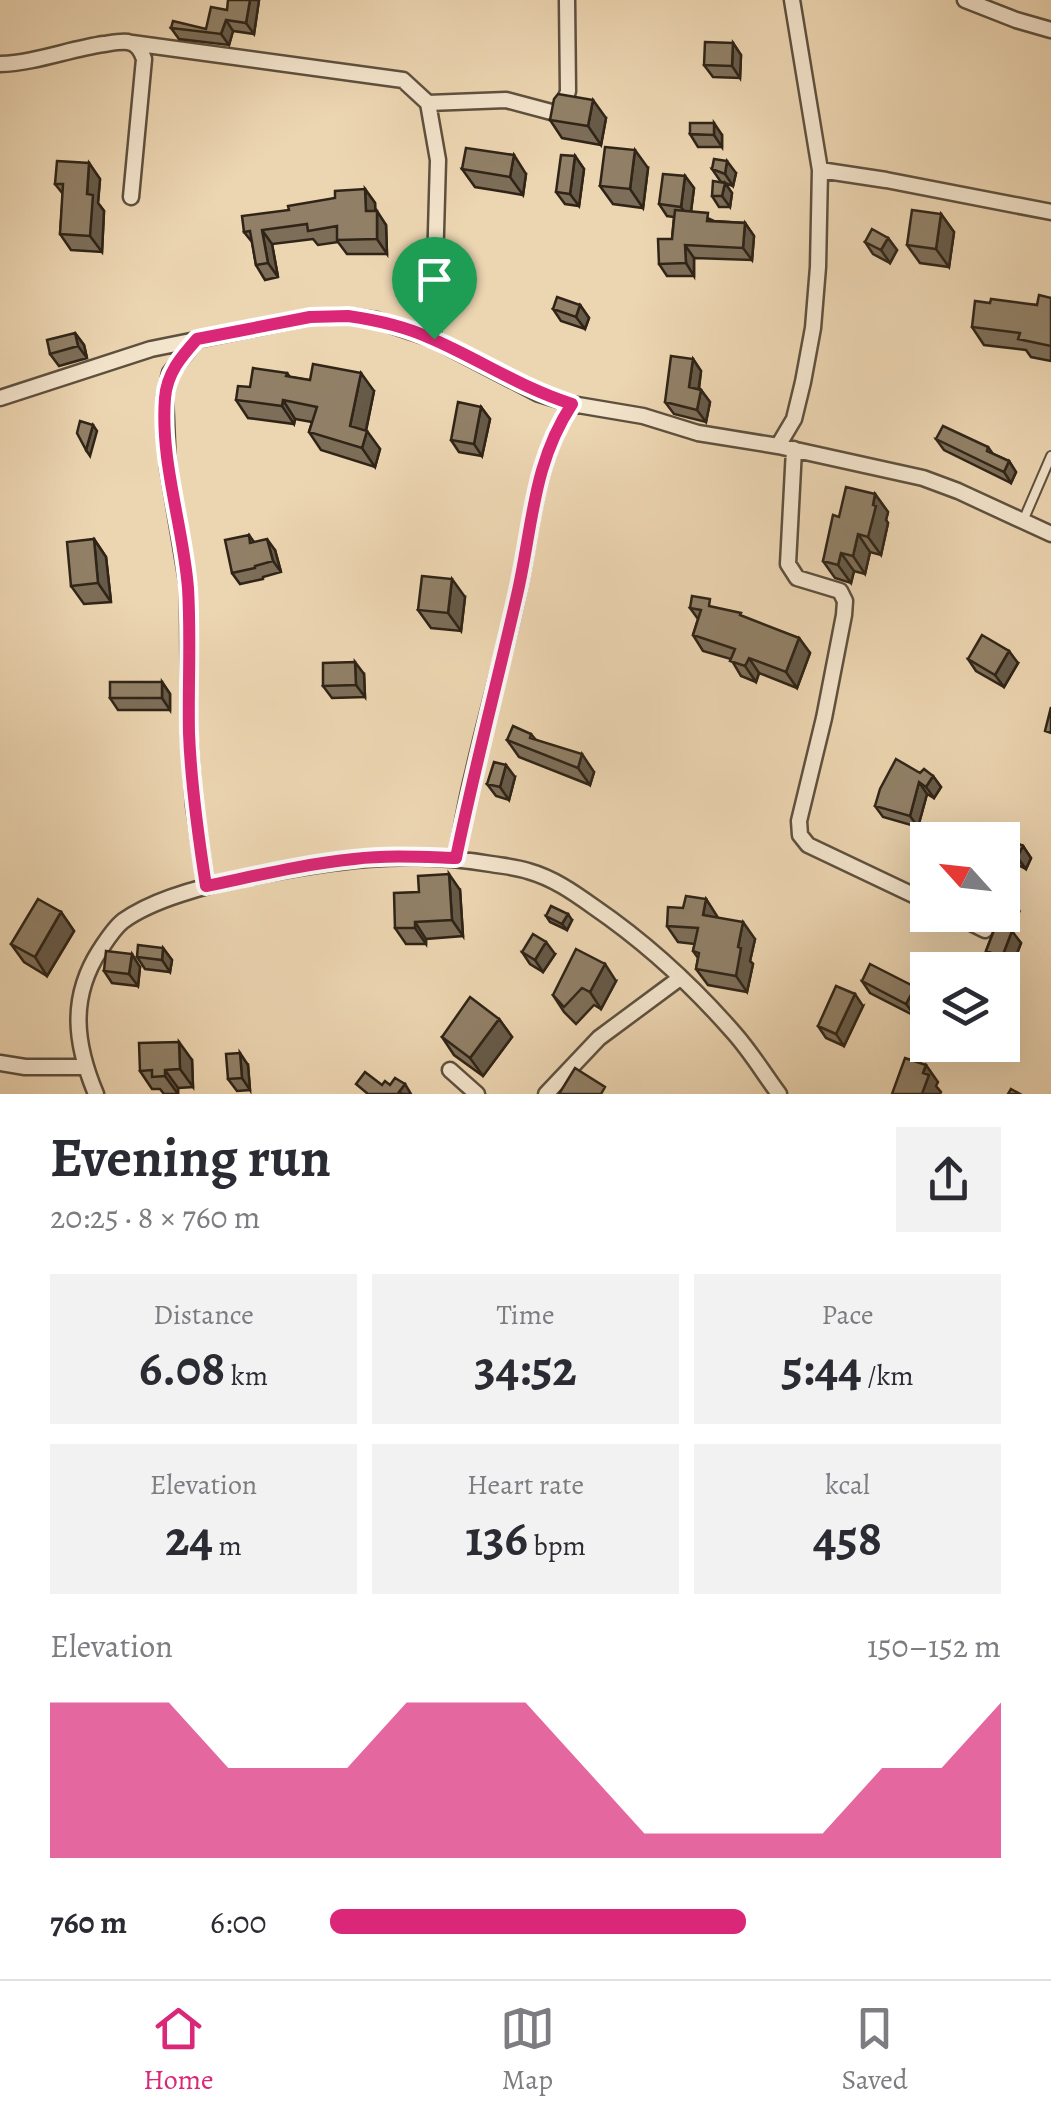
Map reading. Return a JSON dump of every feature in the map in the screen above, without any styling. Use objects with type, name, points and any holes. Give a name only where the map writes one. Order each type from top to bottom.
[{"type":"street","points":[[428,102],[506,100],[554,113],[564,104],[568,91],[567,0]]},
{"type":"street","points":[[778,446],[794,418],[814,328],[818,267],[820,170],[792,0]]},
{"type":"street","points":[[964,0],[1051,30]]},
{"type":"street","points":[[131,197],[144,58],[132,43]]},
{"type":"street","points":[[0,64],[84,47],[132,43],[403,80],[428,102],[438,160],[434,339]]},
{"type":"street","points":[[820,170],[1051,212]]},
{"type":"street","points":[[0,398],[151,348],[310,317],[348,316],[376,320],[434,339],[540,394],[572,404],[923,478],[1051,534]]},
{"type":"street","points":[[197,339],[170,373],[165,396],[167,450],[188,587],[189,734],[206,886]]},
{"type":"street","points":[[456,858],[519,586],[544,458],[572,404]]},
{"type":"street","points":[[794,449],[788,564],[798,578],[840,592],[845,600],[824,718],[799,822],[800,835],[808,845],[910,893]]},
{"type":"street","points":[[96,1094],[78,1036],[81,988],[89,966],[122,922],[146,908],[206,886],[307,864],[392,856],[456,858],[527,870],[562,885],[624,928],[680,978],[735,1034],[779,1094]]},
{"type":"street","points":[[546,1094],[599,1038],[680,978]]},
{"type":"street","points":[[0,1063],[85,1067]]},
{"type":"street","points":[[450,1070],[477,1094]]},
{"type":"lane","points":[[1023,521],[1051,456]]},
{"type":"building","points":[[228,0],[250,0],[246,23],[226,20],[221,34],[171,28],[173,21],[206,29],[211,7],[227,10]]},
{"type":"building","points":[[705,42],[733,43],[732,66],[704,65]]},
{"type":"building","points":[[558,94],[593,100],[588,126],[550,120]]},
{"type":"building","points":[[690,123],[714,123],[714,135],[690,134]]},
{"type":"building","points":[[605,147],[635,150],[630,189],[600,186]]},
{"type":"building","points":[[466,148],[514,155],[510,177],[462,169]]},
{"type":"building","points":[[561,155],[575,156],[570,194],[556,192]]},
{"type":"building","points":[[714,159],[727,161],[725,174],[712,169]]},
{"type":"building","points":[[57,161],[89,163],[87,194],[93,195],[90,236],[60,234],[63,184],[55,184]]},
{"type":"building","points":[[663,174],[685,176],[681,207],[659,204]]},
{"type":"building","points":[[713,181],[725,183],[722,196],[712,196]]},
{"type":"building","points":[[365,189],[366,211],[377,211],[377,239],[337,240],[337,226],[308,231],[307,224],[262,230],[268,263],[256,265],[250,231],[244,232],[242,216],[289,210],[288,206],[335,198],[335,191]]},
{"type":"building","points":[[675,210],[708,213],[707,221],[745,223],[743,248],[685,245],[686,263],[659,264],[658,239],[672,239]]},
{"type":"building","points":[[912,210],[941,214],[936,249],[907,245]]},
{"type":"building","points":[[872,229],[888,238],[881,250],[865,242]]},
{"type":"building","points":[[1039,295],[1051,298],[1051,346],[1018,339],[1020,333],[972,327],[975,301],[990,303],[991,299],[1037,305]]},
{"type":"building","points":[[557,297],[580,305],[576,317],[553,309]]},
{"type":"building","points":[[75,333],[78,346],[50,354],[47,340]]},
{"type":"building","points":[[671,356],[693,359],[689,387],[701,390],[697,410],[665,402]]},
{"type":"building","points":[[313,364],[361,373],[350,426],[367,431],[362,448],[309,432],[317,407],[283,400],[282,406],[236,400],[238,386],[250,387],[253,368],[310,380]]},
{"type":"building","points":[[458,402],[481,407],[474,444],[451,440]]},
{"type":"building","points":[[80,421],[93,425],[86,450],[77,433]]},
{"type":"building","points":[[943,426],[1009,461],[1004,472],[936,439]]},
{"type":"building","points":[[846,487],[875,494],[876,506],[868,537],[858,534],[853,556],[841,553],[838,565],[823,561],[833,515],[839,517]]},
{"type":"building","points":[[249,535],[250,543],[267,539],[273,561],[232,573],[225,540]]},
{"type":"building","points":[[94,539],[98,583],[71,586],[67,542]]},
{"type":"building","points":[[422,576],[452,579],[448,613],[418,610]]},
{"type":"building","points":[[692,596],[710,599],[709,606],[741,613],[799,638],[786,672],[749,658],[745,666],[730,661],[735,649],[693,635],[701,610],[690,608]]},
{"type":"building","points":[[982,635],[1009,651],[995,675],[968,659]]},
{"type":"building","points":[[355,662],[356,685],[323,686],[323,663]]},
{"type":"building","points":[[110,682],[162,682],[162,698],[110,698]]},
{"type":"building","points":[[1051,707],[1051,733],[1045,731]]},
{"type":"building","points":[[513,726],[531,734],[530,738],[582,754],[578,768],[507,740]]},
{"type":"building","points":[[896,759],[933,776],[926,787],[919,782],[910,816],[875,806]]},
{"type":"building","points":[[494,762],[506,765],[500,787],[487,784]]},
{"type":"building","points":[[449,874],[452,920],[415,922],[415,928],[395,928],[394,893],[419,892],[418,876]]},
{"type":"building","points":[[686,896],[706,899],[703,915],[743,922],[736,976],[696,969],[699,953],[693,951],[698,928],[667,926],[668,907],[683,908]]},
{"type":"building","points":[[38,899],[61,912],[35,957],[11,944]]},
{"type":"building","points":[[551,906],[568,914],[562,924],[546,916]]},
{"type":"building","points":[[993,932],[1012,932],[1004,952],[986,951]]},
{"type":"building","points":[[533,934],[546,942],[535,960],[522,952]]},
{"type":"building","points":[[138,945],[163,948],[162,960],[137,957]]},
{"type":"building","points":[[576,949],[605,964],[590,992],[582,988],[564,1007],[553,995]]},
{"type":"building","points":[[106,951],[132,954],[129,974],[104,971]]},
{"type":"building","points":[[870,964],[910,984],[910,996],[906,1004],[862,981]]},
{"type":"building","points":[[836,986],[855,994],[836,1034],[818,1026]]},
{"type":"building","points":[[470,997],[499,1019],[470,1058],[442,1037]]},
{"type":"building","points":[[179,1042],[180,1069],[165,1070],[165,1076],[152,1077],[152,1070],[140,1071],[139,1043]]},
{"type":"building","points":[[240,1053],[242,1078],[228,1079],[226,1054]]},
{"type":"building","points":[[905,1058],[926,1065],[923,1073],[929,1075],[922,1094],[892,1094]]},
{"type":"building","points":[[575,1068],[605,1087],[601,1094],[559,1094]]},
{"type":"building","points":[[365,1072],[382,1085],[385,1081],[390,1085],[395,1078],[405,1084],[399,1092],[402,1094],[368,1094],[356,1084]]},
{"type":"route","points":[[310,317],[376,320],[434,339],[540,394],[572,404],[544,458],[519,586],[456,858],[356,858],[307,864],[206,886],[189,734],[188,587],[168,468],[165,396],[170,373],[197,339],[310,317]]}]
